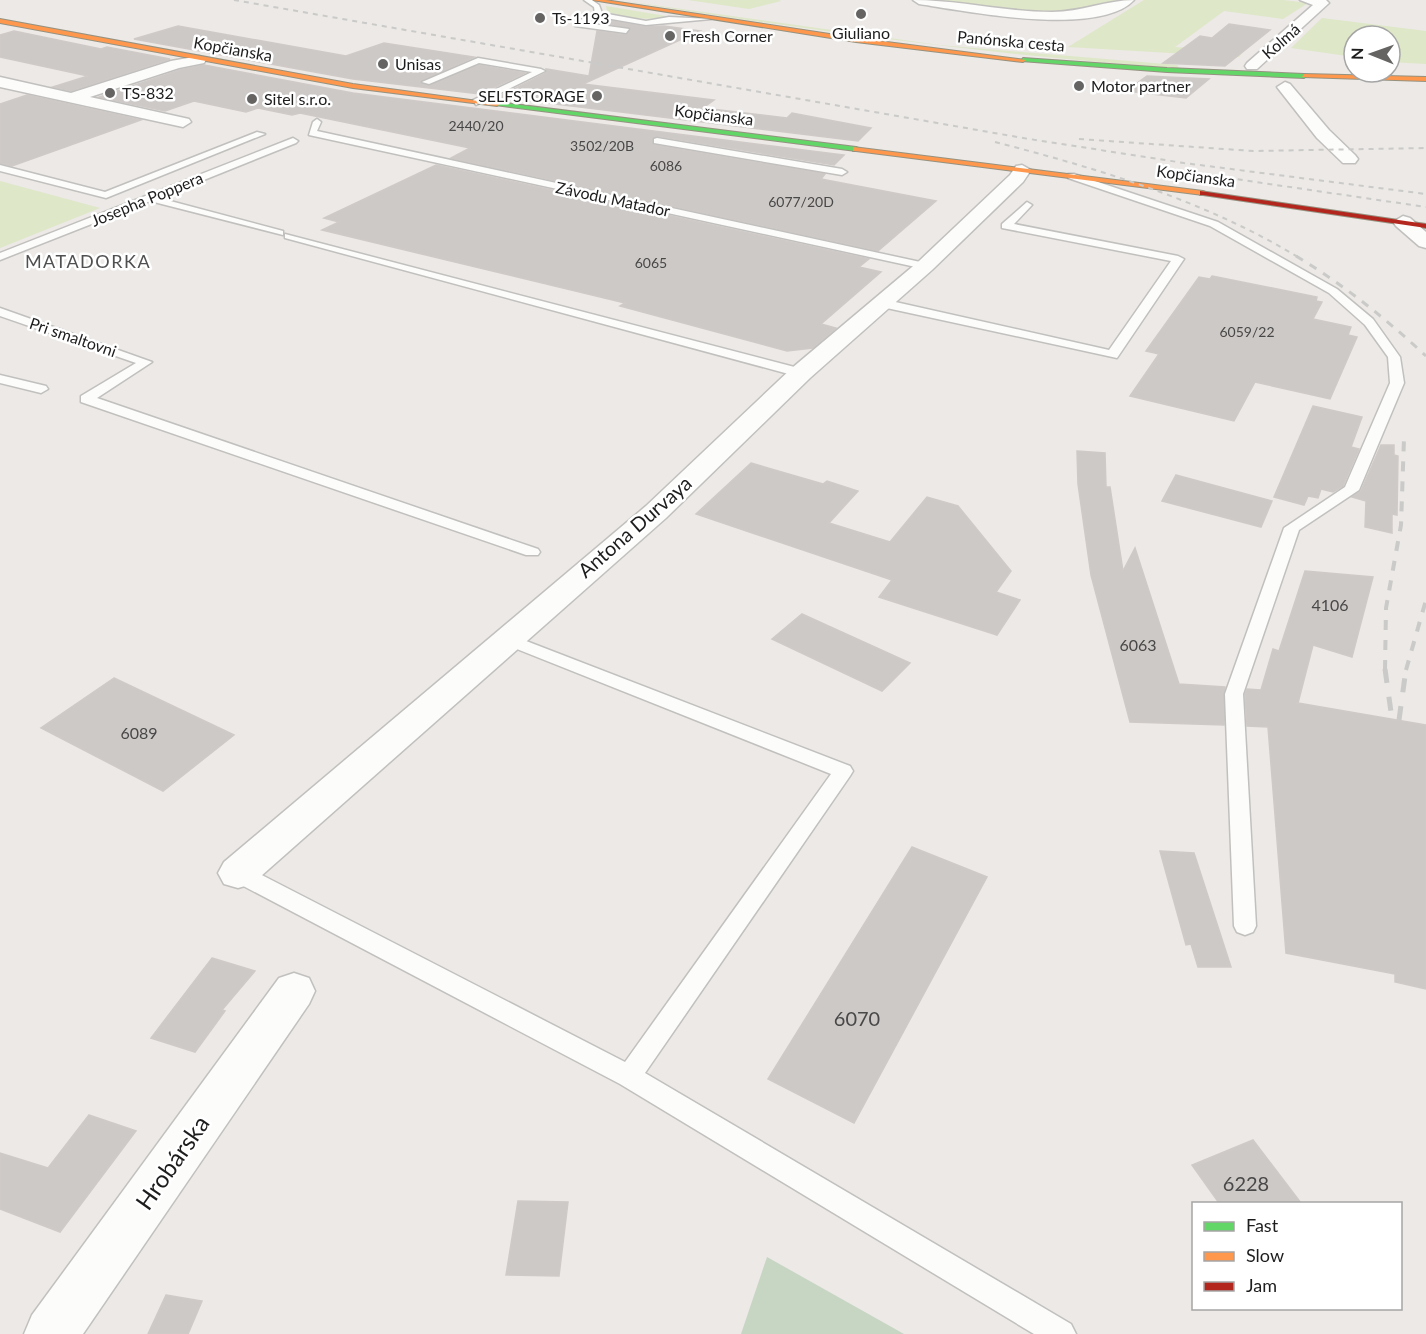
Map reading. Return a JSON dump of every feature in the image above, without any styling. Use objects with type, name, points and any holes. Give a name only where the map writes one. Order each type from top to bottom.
[{"type":"main road","name":"Panónska cesta","points":[[595,0],[866,42],[1015,59],[1214,72],[1426,79]]},
{"type":"main road","name":"Panónska cesta","points":[[654,0],[973,45],[1252,66],[1342,69]]},
{"type":"main road","name":"Kopčianska","points":[[0,21],[315,80],[806,150],[1071,176],[1426,226]]},
{"type":"main road","points":[[1015,59],[1165,79],[1285,87],[1426,92]]},
{"type":"main road","points":[[1402,70],[1426,70]]},
{"type":"street","points":[[919,0],[996,12],[1037,14],[1102,11],[1128,0]]},
{"type":"street","name":"Kolmá","points":[[1252,66],[1323,3],[1306,0]]},
{"type":"street","points":[[74,98],[176,64],[199,60]]},
{"type":"street","points":[[0,82],[183,122]]},
{"type":"street","name":"Kolmá","points":[[1285,87],[1307,112],[1325,139],[1349,159]]},
{"type":"street","name":"Antona Durvaya","points":[[238,873],[656,512],[801,373],[926,266],[1017,178],[1022,170]]},
{"type":"street","points":[[1403,222],[1426,242]]},
{"type":"street","name":"Hrobárska","points":[[51,1334],[294,991]]},
{"type":"lane","points":[[587,0],[597,6],[599,15]]},
{"type":"lane","points":[[646,23],[599,15],[578,24],[624,32],[646,23],[690,18],[720,20]]},
{"type":"lane","points":[[426,82],[478,60],[541,71],[476,102]]},
{"type":"lane","name":"Závodu Matador","points":[[317,122],[312,133],[926,266]]},
{"type":"lane","points":[[0,168],[106,195],[260,134]]},
{"type":"lane","name":"Josepha Poppera","points":[[0,257],[293,141]]},
{"type":"lane","points":[[657,141],[842,172]]},
{"type":"lane","points":[[789,163],[806,150]]},
{"type":"lane","points":[[1071,176],[1214,224],[1333,291],[1369,322],[1394,357],[1396,383],[1394,392],[1351,490],[1292,528],[1234,694],[1245,926]]},
{"type":"lane","points":[[149,198],[801,373]]},
{"type":"lane","points":[[882,303],[1112,355],[1178,259],[1006,226],[1027,205]]},
{"type":"lane","name":"Pri smaltovni","points":[[0,312],[146,362],[86,399],[532,552]]},
{"type":"lane","points":[[0,379],[41,389]]},
{"type":"lane","points":[[508,639],[843,771],[629,1076]]},
{"type":"lane","points":[[238,873],[629,1076],[1061,1334]]},
{"type":"green space","points":[[617,0],[931,44],[757,21]]},
{"type":"green space","points":[[688,0],[779,0],[781,1],[749,9]]},
{"type":"green space","points":[[931,0],[1119,0],[1100,8],[1053,13],[1000,10]]},
{"type":"green space","points":[[1144,0],[1283,0],[1308,3],[1283,19],[1224,11],[1175,47],[1243,52],[1239,57],[1068,47]]},
{"type":"green space","points":[[606,6],[672,17],[630,18],[607,11]]},
{"type":"green space","points":[[1322,18],[1370,24],[1342,24],[1342,55],[1291,48]]},
{"type":"green space","points":[[1402,28],[1426,31],[1426,64],[1402,63]]},
{"type":"green space","points":[[946,46],[1177,65],[1179,68],[1108,63]]},
{"type":"green space","points":[[0,181],[100,208],[0,248]]},
{"type":"green space","points":[[767,1257],[904,1334],[741,1334]]},
{"type":"building","points":[[600,19],[646,27],[664,26],[700,31],[583,84],[714,100],[703,108],[787,118],[792,113],[871,128],[858,141],[498,97],[546,73],[546,69],[589,76],[597,31],[626,35],[631,29],[598,22]]},
{"type":"building","points":[[1229,24],[1270,30],[1225,66],[1163,63],[1200,36],[1212,38]]},
{"type":"building","points":[[178,26],[346,56],[384,43],[474,57],[420,81],[428,86],[479,65],[525,73],[480,94],[353,79],[134,39]]},
{"type":"building","points":[[14,31],[101,49],[107,47],[170,59],[71,91],[53,87],[88,76],[0,57],[0,35]]},
{"type":"building","points":[[204,65],[353,93],[844,155],[834,165],[657,136],[652,139],[654,145],[825,174],[821,179],[936,201],[878,251],[451,158],[470,148],[300,113],[292,115],[258,108],[246,112],[194,101],[165,111],[99,97],[180,70]]},
{"type":"building","points":[[1147,76],[1209,79],[1186,98],[1126,91]]},
{"type":"building","points":[[27,95],[141,120],[12,166],[0,163],[0,104]]},
{"type":"building","points":[[436,165],[869,259],[859,267],[881,272],[821,324],[836,328],[813,348],[787,351],[620,306],[625,303],[322,230],[339,222],[324,218]]},
{"type":"building","points":[[1212,276],[1317,297],[1316,301],[1322,302],[1313,319],[1351,327],[1348,335],[1357,337],[1330,399],[1255,382],[1234,421],[1130,396],[1159,354],[1146,351],[1199,277],[1210,279]]},
{"type":"building","points":[[1313,406],[1362,417],[1351,447],[1359,449],[1343,486],[1333,492],[1321,489],[1318,498],[1308,496],[1304,505],[1274,497]]},
{"type":"building","points":[[1381,445],[1394,445],[1394,455],[1398,456],[1397,515],[1392,514],[1392,533],[1365,527],[1366,501],[1352,497],[1361,491]]},
{"type":"building","points":[[1077,451],[1105,453],[1106,487],[1110,487],[1123,571],[1135,548],[1179,684],[1225,687],[1224,725],[1130,722],[1091,575],[1078,484]]},
{"type":"building","points":[[751,463],[823,484],[827,481],[858,491],[829,523],[890,542],[927,497],[958,506],[1011,571],[996,592],[1020,600],[997,635],[879,597],[892,580],[696,514]]},
{"type":"building","points":[[1176,475],[1272,501],[1261,527],[1162,501]]},
{"type":"building","points":[[1305,571],[1373,577],[1352,657],[1313,645],[1298,703],[1426,725],[1426,989],[1395,982],[1395,974],[1286,953],[1268,727],[1247,726],[1245,694],[1247,689],[1261,690],[1273,649],[1279,651]]},
{"type":"building","points":[[802,614],[910,663],[882,691],[772,639]]},
{"type":"building","points":[[114,678],[234,735],[163,791],[41,728]]},
{"type":"building","points":[[912,847],[987,877],[854,1123],[768,1079]]},
{"type":"building","points":[[1160,851],[1194,853],[1231,967],[1198,967],[1191,944],[1186,945]]},
{"type":"building","points":[[212,958],[255,971],[222,1010],[225,1011],[195,1052],[151,1038]]},
{"type":"building","points":[[89,1115],[136,1131],[60,1232],[0,1209],[0,1153],[48,1168]]},
{"type":"building","points":[[1253,1140],[1300,1202],[1218,1202],[1192,1165]]},
{"type":"building","points":[[518,1201],[568,1202],[559,1276],[506,1275]]},
{"type":"building","points":[[166,1295],[202,1301],[188,1334],[148,1334]]},
{"type":"railway","points":[[234,0],[1023,138],[1184,163],[1426,194]]},
{"type":"railway","points":[[1079,139],[1253,151],[1426,148]]},
{"type":"railway","points":[[995,142],[1074,163],[1189,203],[1263,237],[1298,257]]},
{"type":"railway","points":[[1208,175],[1426,207]]},
{"type":"railway","points":[[1296,256],[1364,303],[1426,356]]},
{"type":"railway","points":[[1385,669],[1386,608],[1401,525],[1404,438]]},
{"type":"railway","points":[[1406,670],[1426,600]]},
{"type":"railway","points":[[1385,669],[1392,719]]},
{"type":"railway","points":[[1399,720],[1406,669]]},
{"type":"traffic: fast","points":[[1023,60],[1304,76]]},
{"type":"traffic: fast","points":[[497,104],[856,149]]},
{"type":"traffic: slow","points":[[595,0],[856,40],[1023,60]]},
{"type":"traffic: slow","points":[[0,21],[353,86],[497,104]]},
{"type":"traffic: slow","points":[[1304,76],[1426,79]]},
{"type":"traffic: slow","points":[[856,149],[1203,193]]},
{"type":"traffic: jam","points":[[1203,193],[1426,226]]},
{"type":"place","name":"Giuliano","points":[[861,14]]},
{"type":"place","name":"Ts-1193","points":[[540,18]]},
{"type":"place","name":"Fresh Corner","points":[[670,36]]},
{"type":"place","name":"Unisas","points":[[383,64]]},
{"type":"place","name":"Motor partner","points":[[1079,86]]},
{"type":"place","name":"TS-832","points":[[110,93]]},
{"type":"place","name":"SELFSTORAGE","points":[[597,96]]},
{"type":"place","name":"Sitel s.r.o.","points":[[252,99]]},
{"type":"district","name":"MATADORKA","points":[[88,262]]}]
